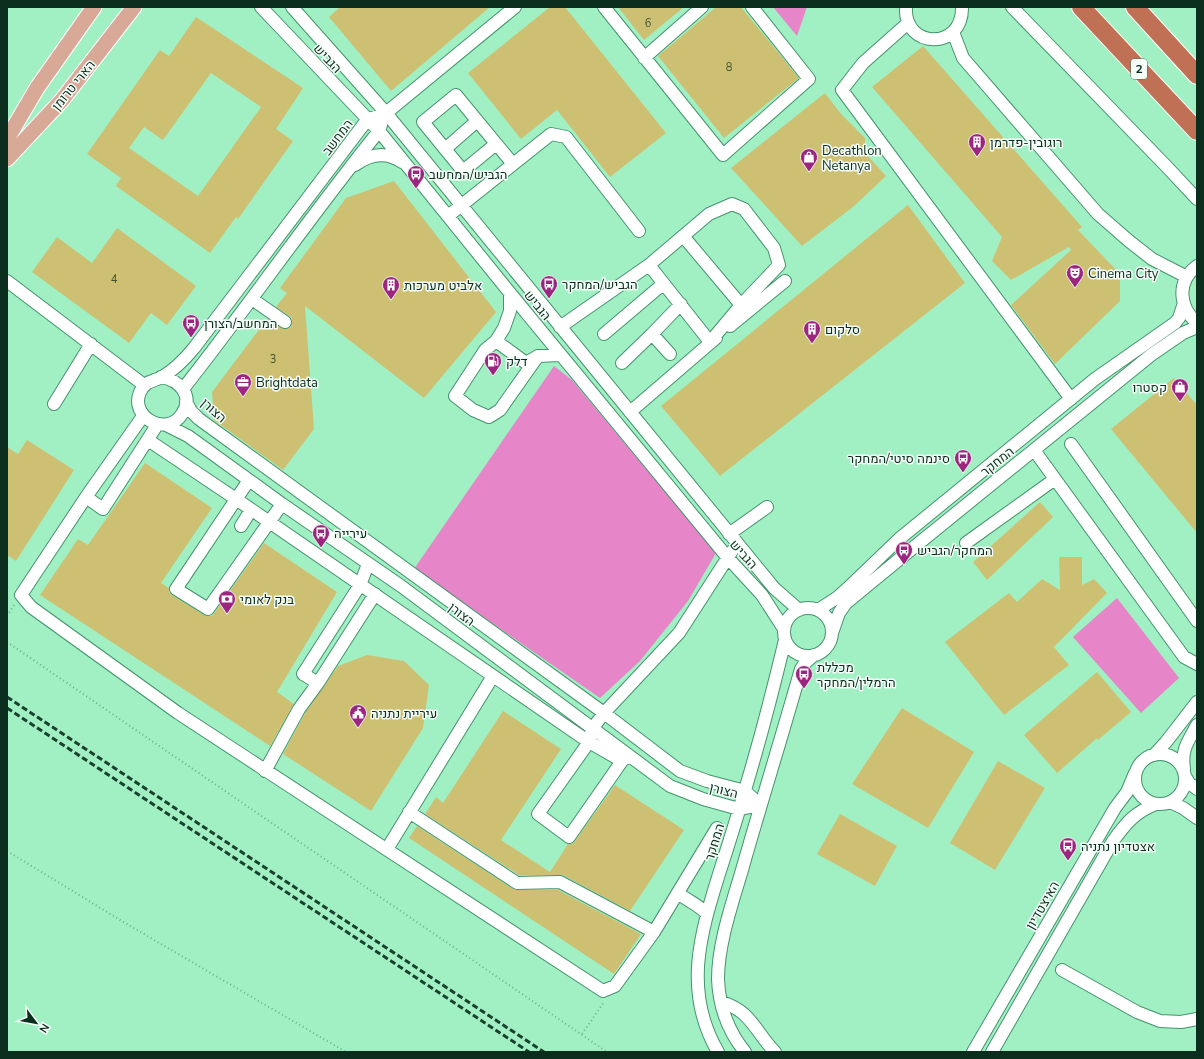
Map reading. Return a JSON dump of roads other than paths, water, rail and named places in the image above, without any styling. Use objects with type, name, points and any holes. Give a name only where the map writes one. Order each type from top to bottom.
[{"type":"highway","points":[[1072,7],[1137,67]]},
{"type":"highway","name":"2","points":[[1081,7],[1197,131]]},
{"type":"highway","points":[[1135,7],[1197,75]]},
{"type":"main road","name":"הארי טרומן","points":[[7,139],[37,88],[94,7]]},
{"type":"main road","name":"הארי טרומן","points":[[7,159],[62,100],[134,7]]},
{"type":"street","name":"הגביש","points":[[261,7],[379,131],[560,355],[728,558],[762,595],[785,634]]},
{"type":"street","name":"הגביש","points":[[292,7],[386,113],[774,588],[799,610]]},
{"type":"street","points":[[182,389],[252,299],[347,170],[379,131],[386,113],[515,7]]},
{"type":"street","points":[[604,7],[723,155],[809,79],[752,7]]},
{"type":"street","points":[[644,58],[702,7]]},
{"type":"street","points":[[906,7],[908,23],[913,31],[928,39],[938,40],[954,32],[963,15],[962,7]]},
{"type":"street","points":[[1012,7],[1167,166],[1197,199]]},
{"type":"street","points":[[908,23],[863,63],[842,90],[1072,399]]},
{"type":"street","points":[[954,32],[963,58],[1098,214],[1152,259],[1187,277]]},
{"type":"street","points":[[496,144],[463,171],[423,122],[456,95],[513,164]]},
{"type":"street","name":"המחשב","points":[[161,377],[185,358],[194,348],[367,120],[386,113]]},
{"type":"street","points":[[445,149],[477,121]]},
{"type":"street","points":[[448,216],[551,134],[566,137],[639,231]]},
{"type":"street","points":[[347,170],[365,158],[383,154],[391,156],[407,166]]},
{"type":"street","points":[[560,327],[649,265],[709,214],[732,204],[744,209],[774,248],[779,265],[741,305],[710,342]]},
{"type":"street","points":[[683,236],[741,305]]},
{"type":"street","points":[[649,265],[710,342]]},
{"type":"street","points":[[1197,266],[1187,277],[1183,287],[1182,297],[1190,316],[1197,323]]},
{"type":"street","points":[[7,281],[144,385]]},
{"type":"street","points":[[630,412],[710,342],[785,281]]},
{"type":"street","points":[[604,334],[663,284]]},
{"type":"street","points":[[510,293],[510,311],[504,328],[496,341],[485,350],[455,396],[473,410],[489,417],[500,410],[538,356]]},
{"type":"street","points":[[252,299],[286,322]]},
{"type":"street","name":"המחקר","points":[[818,610],[838,597],[899,539],[1072,399],[1116,364],[1175,323],[1184,303]]},
{"type":"street","points":[[622,363],[680,304]]},
{"type":"street","name":"המחקר","points":[[832,633],[839,613],[846,603],[1151,355],[1183,333],[1197,327]]},
{"type":"street","points":[[652,334],[670,354]]},
{"type":"street","points":[[496,341],[526,363],[538,356],[560,355]]},
{"type":"street","points":[[54,404],[91,344]]},
{"type":"street","points":[[161,377],[177,382],[182,389],[186,402],[181,416],[174,422],[162,425],[149,422],[143,416],[138,400],[144,385],[151,380],[161,377]]},
{"type":"street","name":"הצורן","points":[[186,402],[199,419],[604,713],[680,771],[707,781],[745,791],[760,805]]},
{"type":"street","points":[[143,416],[86,497],[21,595],[30,607],[178,713],[603,991],[615,986],[654,932],[717,828]]},
{"type":"street","points":[[86,497],[103,509],[148,440],[162,425]]},
{"type":"street","name":"הצורן","points":[[162,425],[188,436],[282,504],[401,586],[592,729],[625,758],[670,786],[704,799],[739,809],[760,805]]},
{"type":"street","points":[[148,440],[589,742],[625,758],[569,838],[538,814],[589,742],[592,729],[604,713],[679,633],[738,544]]},
{"type":"street","points":[[1071,444],[1197,621]]},
{"type":"street","points":[[1034,450],[1184,657],[1197,664]]},
{"type":"street","points":[[966,543],[1055,479]]},
{"type":"street","points":[[249,480],[176,589],[208,609],[282,504]]},
{"type":"street","points":[[729,534],[767,507]]},
{"type":"street","points":[[241,526],[251,510]]},
{"type":"street","points":[[318,683],[303,674],[360,585],[368,564]]},
{"type":"street","points":[[401,586],[409,572]]},
{"type":"street","points":[[265,770],[299,709],[318,683],[375,594]]},
{"type":"street","points":[[812,608],[818,610],[828,619],[831,626],[832,633],[830,641],[826,647],[814,655],[806,656],[799,654],[788,646],[785,634],[786,622],[789,617],[799,610],[812,608]]},
{"type":"street","name":"המחקר","points":[[718,1052],[704,1023],[698,992],[697,975],[699,956],[706,914],[745,791],[785,634]]},
{"type":"street","points":[[745,1052],[735,1038],[722,1009],[718,978],[722,945],[760,805],[801,669],[814,655]]},
{"type":"street","points":[[387,849],[493,676]]},
{"type":"street","points":[[1154,755],[1197,702]]},
{"type":"street","points":[[992,1052],[1113,841],[1130,819],[1148,807],[1170,802],[1182,791],[1185,786],[1183,754],[1197,725]]},
{"type":"street","points":[[1156,804],[1144,799],[1139,794],[1135,781],[1135,773],[1138,766],[1143,760],[1154,755],[1164,754],[1172,756],[1178,761],[1189,783],[1197,789]]},
{"type":"street","name":"האיצטדיון","points":[[973,1052],[1115,808],[1126,792],[1135,773]]},
{"type":"street","points":[[1170,802],[1183,808],[1197,818]]},
{"type":"street","points":[[409,812],[517,884],[560,882],[654,932]]},
{"type":"street","points":[[678,893],[692,904],[700,906],[706,914]]},
{"type":"street","points":[[1062,970],[1137,1012],[1160,1021],[1181,1022],[1197,1019]]},
{"type":"street","points":[[721,1002],[729,1004],[745,1014],[775,1052]]},
{"type":"railway","points":[[7,697],[544,1052]]},
{"type":"railway","points":[[7,708],[529,1052]]},
{"type":"place","name":"רוגובין-פדרמן","points":[[977,157]]},
{"type":"place","name":"Decathlon Netanya","points":[[809,172]]},
{"type":"place","name":"הגביש/המחשב","points":[[416,189]]},
{"type":"place","name":"Cinema City","points":[[1075,288]]},
{"type":"place","name":"הגביש/המחקר","points":[[549,299]]},
{"type":"place","name":"אלביט מערכות","points":[[391,300]]},
{"type":"place","name":"המחשב/הצורן","points":[[191,338]]},
{"type":"place","name":"סלקום","points":[[812,344]]},
{"type":"place","name":"דלק","points":[[493,376]]},
{"type":"place","name":"Brightdata","points":[[243,397]]},
{"type":"place","name":"קסטרו","points":[[1180,402]]},
{"type":"place","name":"סינמה סיטי/המחקר","points":[[963,473]]},
{"type":"place","name":"עירייה","points":[[321,548]]},
{"type":"place","name":"המחקר/הגביש","points":[[904,565]]},
{"type":"place","name":"בנק לאומי","points":[[227,614]]},
{"type":"place","name":"מכללת הרמלין/המחקר","points":[[804,689]]},
{"type":"place","name":"עיריית נתניה","points":[[358,728]]},
{"type":"place","name":"אצטדיון נתניה","points":[[1068,861]]}]
